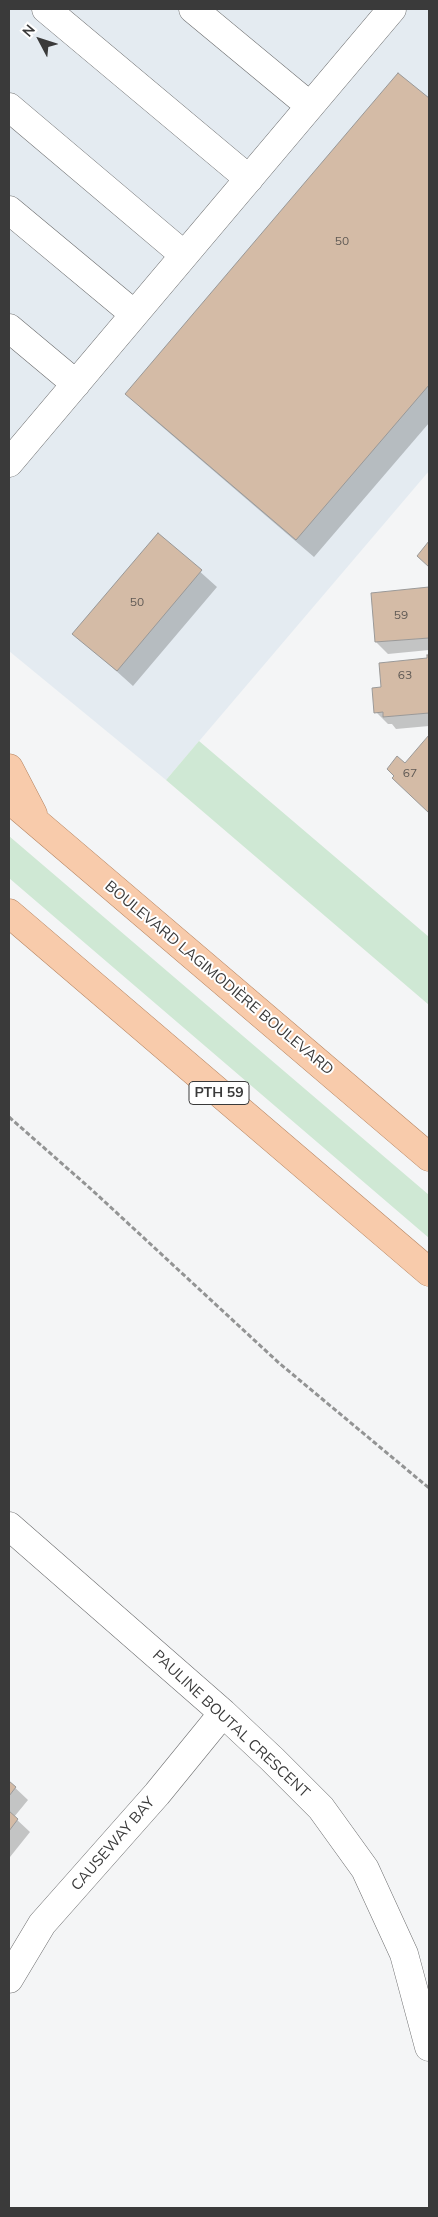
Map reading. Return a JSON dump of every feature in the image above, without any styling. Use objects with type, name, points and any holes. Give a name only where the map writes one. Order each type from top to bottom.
[{"type":"main road","points":[[9,768],[38,824]]},
{"type":"main road","name":"BOULEVARD LAGIMODIÈRE BOULEVARD","points":[[9,798],[429,1158]]},
{"type":"main road","name":"PTH 59","points":[[9,913],[429,1272]]},
{"type":"street","points":[[46,9],[249,179]]},
{"type":"street","points":[[193,9],[310,106]]},
{"type":"street","points":[[9,463],[310,106],[379,13]]},
{"type":"street","points":[[9,107],[184,255]]},
{"type":"street","points":[[9,210],[134,314]]},
{"type":"street","points":[[9,328],[76,384]]},
{"type":"street","name":"PAULINE BOUTAL CRESCENT","points":[[9,1526],[223,1713],[321,1808],[365,1869],[404,1954],[429,2047]]},
{"type":"street","name":"CAUSEWAY BAY","points":[[9,1979],[19,1959],[42,1924],[157,1794],[223,1713]]},
{"type":"path","points":[[9,1117],[92,1190],[279,1363],[429,1488]]},
{"type":"shaded area","points":[[9,9],[429,9],[429,471],[166,780],[9,651]]},
{"type":"green space","points":[[199,741],[429,937],[429,1005],[166,780]]},
{"type":"green space","points":[[9,836],[429,1195],[429,1238],[9,878]]},
{"type":"building","points":[[398,73],[429,98],[429,385],[296,540],[125,394]]},
{"type":"building","points":[[158,533],[202,570],[117,671],[72,634]]},
{"type":"building","points":[[429,541],[429,567],[417,556]]},
{"type":"building","points":[[429,587],[429,638],[375,642],[371,593]]},
{"type":"building","points":[[427,655],[429,655],[429,713],[383,717],[383,712],[374,713],[372,688],[381,687],[379,663],[427,658]]},
{"type":"building","points":[[429,735],[429,813],[392,778],[394,776],[387,769],[397,756],[405,763]]},
{"type":"building","points":[[9,1781],[16,1787],[9,1796]]},
{"type":"building","points":[[9,1811],[18,1819],[9,1831]]}]
